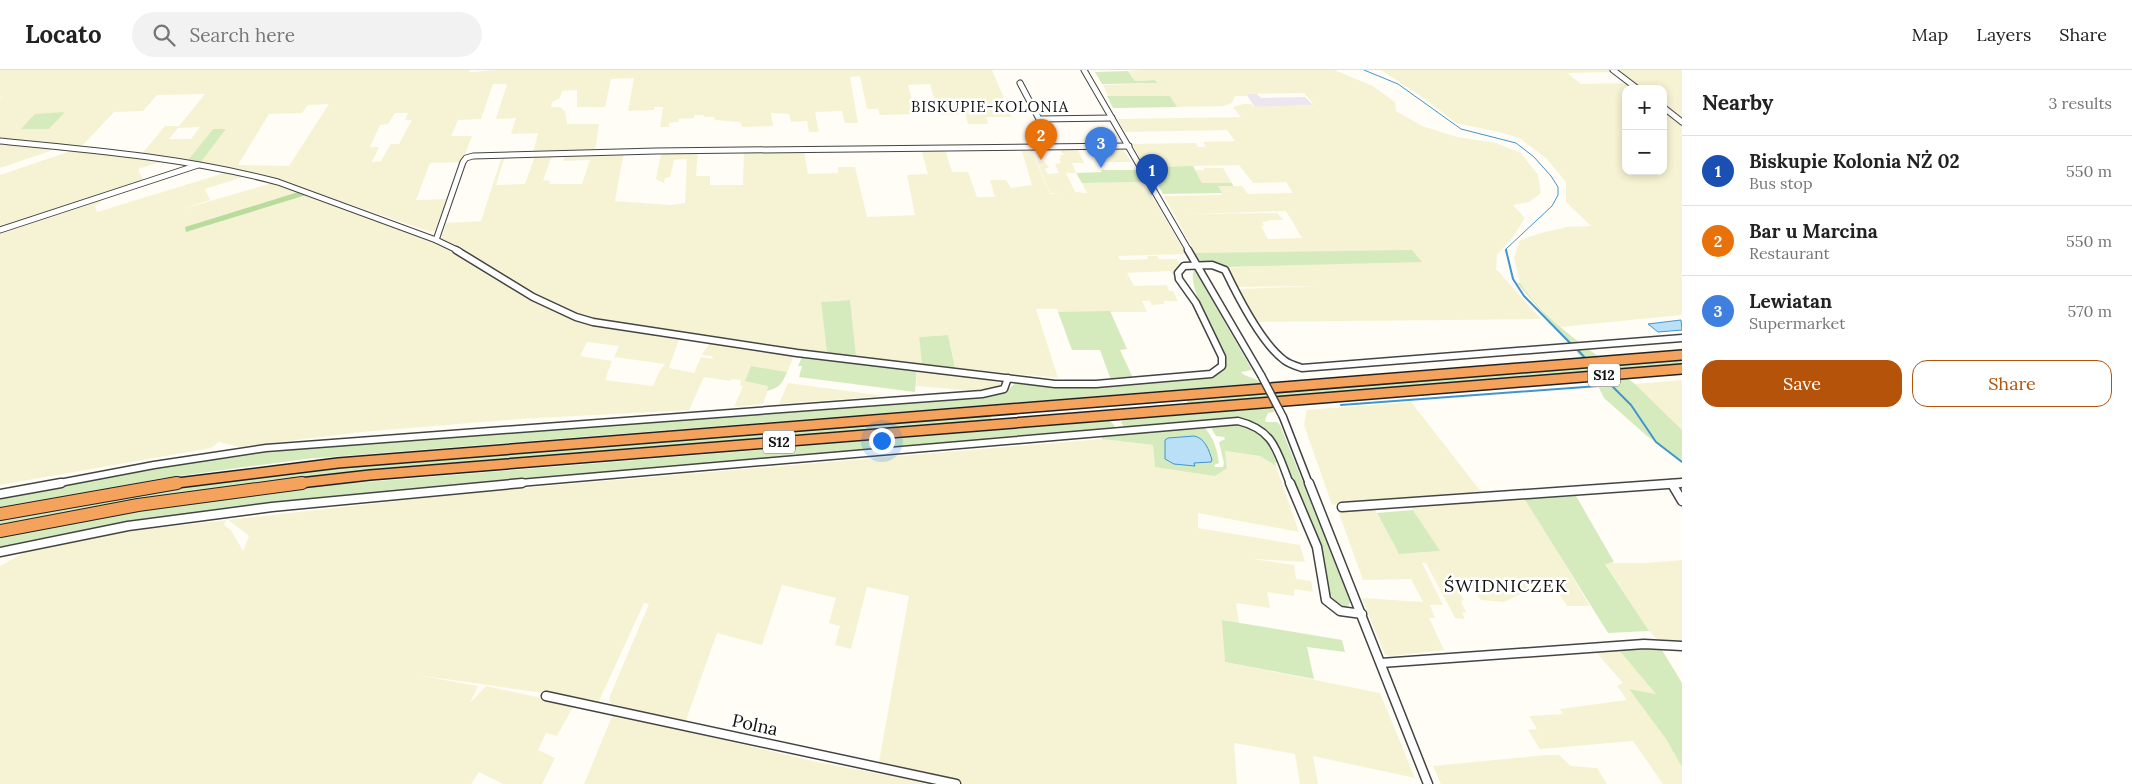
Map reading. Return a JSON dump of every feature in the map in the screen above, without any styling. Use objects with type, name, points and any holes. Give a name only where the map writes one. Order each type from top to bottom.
[{"type":"highway","name":"S12","points":[[0,514],[166,484],[319,465],[1682,355]]},
{"type":"highway","name":"S12","points":[[0,531],[162,500],[303,482],[1682,369]]},
{"type":"street","points":[[1084,70],[1261,375],[1283,417],[1428,784]]},
{"type":"street","points":[[1613,70],[1633,85]]},
{"type":"street","points":[[1020,84],[1039,119],[1112,118]]},
{"type":"street","points":[[1667,110],[1682,122]]},
{"type":"street","points":[[0,141],[83,149],[198,165],[273,181],[436,240],[461,252],[533,297],[587,321],[798,354],[1084,385],[1199,376],[1218,371],[1222,363],[1220,353],[1196,303],[1178,275],[1181,267],[1197,265],[1212,265],[1225,270],[1236,293],[1272,349],[1286,362],[1302,368],[1376,364],[1578,345],[1682,338]]},
{"type":"street","points":[[436,240],[463,162],[466,158],[473,156],[1129,146]]},
{"type":"street","points":[[0,230],[198,165]]},
{"type":"street","points":[[0,494],[154,465],[266,448],[982,394],[1004,389],[1008,378]]},
{"type":"street","points":[[0,552],[86,533],[272,507],[470,487],[1231,420],[1254,425],[1272,440],[1317,547],[1326,600],[1340,611],[1362,614]]},
{"type":"street","points":[[1342,507],[1682,483]]},
{"type":"street","points":[[1672,484],[1682,501]]},
{"type":"street","points":[[1381,662],[1644,644],[1682,646]]},
{"type":"street","name":"Polna","points":[[546,696],[956,784]]},
{"type":"shaded area","points":[[0,70],[470,70],[469,72],[498,70],[992,70],[1012,117],[986,117],[988,124],[968,124],[965,114],[939,115],[930,84],[908,85],[916,114],[880,115],[878,109],[867,109],[860,76],[850,77],[858,123],[845,123],[842,111],[815,112],[819,132],[809,132],[807,121],[791,122],[789,114],[771,113],[773,126],[742,127],[740,122],[715,120],[714,117],[694,115],[694,118],[679,119],[678,122],[669,123],[669,127],[660,127],[663,107],[654,107],[654,110],[628,111],[634,78],[611,79],[605,107],[577,107],[577,90],[562,91],[560,98],[552,102],[551,107],[560,107],[565,111],[567,124],[599,124],[595,151],[533,153],[538,133],[511,134],[516,118],[496,119],[507,84],[493,84],[481,119],[458,120],[451,136],[472,136],[462,162],[430,163],[416,200],[449,199],[438,229],[431,232],[275,179],[201,162],[226,129],[213,129],[188,160],[141,155],[165,126],[179,126],[205,94],[157,95],[143,111],[114,112],[80,148],[0,140],[0,99],[3,96],[0,98]],"holes":[[[329,104],[289,166],[238,165],[269,114],[302,113],[308,105]],[[395,113],[408,113],[405,120],[412,120],[399,144],[391,144],[381,161],[372,162],[379,147],[370,147],[380,125],[388,124]],[[200,127],[191,139],[169,139],[178,128]]]},
{"type":"shaded area","points":[[1334,70],[1373,86],[1395,102],[1396,111],[1422,126],[1457,137],[1496,143],[1521,153],[1538,175],[1541,193],[1529,202],[1513,205],[1525,218],[1513,237],[1497,255],[1496,269],[1541,319],[1257,322],[1238,289],[1321,286],[1237,287],[1226,268],[1263,266],[1223,267],[1199,260],[1164,196],[1222,195],[1218,186],[1242,186],[1248,194],[1293,193],[1286,182],[1253,183],[1239,165],[1145,167],[1132,144],[1196,143],[1198,147],[1206,147],[1203,142],[1235,141],[1227,130],[1125,132],[1117,119],[1241,117],[1233,107],[1244,104],[1251,104],[1254,107],[1314,105],[1304,93],[1246,94],[1247,96],[1235,96],[1232,103],[1224,106],[1177,107],[1170,96],[1108,96],[1103,85],[1157,83],[1155,80],[1135,81],[1129,71]],"holes":[[[1286,211],[1302,238],[1268,239],[1261,226],[1264,226],[1262,222],[1284,220],[1277,213],[1184,214]]]},
{"type":"shaded area","points":[[1381,70],[1611,70],[1614,72],[1567,73],[1581,84],[1628,83],[1631,85],[1622,85],[1622,175],[1667,175],[1667,113],[1682,124],[1682,315],[1560,327],[1530,297],[1520,283],[1514,258],[1520,240],[1567,227],[1591,226],[1566,202],[1566,182],[1547,159],[1521,139],[1503,133],[1456,123],[1425,99]]},
{"type":"shaded area","points":[[1616,70],[1682,70],[1682,121],[1667,110],[1667,85],[1635,85]]},
{"type":"shaded area","points":[[1246,94],[1257,94],[1261,98],[1305,97],[1313,105],[1255,107]]},
{"type":"shaded area","points":[[0,144],[53,150],[0,168]]},
{"type":"shaded area","points":[[1121,147],[1132,162],[1096,162],[1090,148]]},
{"type":"shaded area","points":[[1058,148],[1077,148],[1084,163],[1072,163],[1076,173],[1066,173],[1075,192],[1087,193],[1082,183],[1144,182],[1186,254],[1118,256],[1120,260],[1148,259],[1147,256],[1157,256],[1159,259],[1177,259],[1179,263],[1185,262],[1184,274],[1172,274],[1170,271],[1127,273],[1134,286],[1167,285],[1169,291],[1173,291],[1178,301],[1163,301],[1165,304],[1152,305],[1150,301],[1142,301],[1141,299],[1147,312],[1058,312],[1058,309],[1036,309],[1058,378],[955,368],[948,335],[919,337],[922,365],[856,356],[849,300],[821,302],[827,353],[711,338],[581,317],[545,301],[441,239],[446,223],[481,221],[502,156],[505,156],[496,185],[525,184],[535,156],[552,156],[543,180],[550,181],[549,184],[582,184],[590,160],[563,161],[566,154],[624,152],[615,201],[671,205],[685,203],[687,159],[674,160],[670,177],[665,178],[664,183],[656,179],[661,153],[698,152],[696,176],[710,176],[710,185],[743,185],[744,151],[804,151],[808,174],[838,173],[838,167],[855,167],[867,217],[915,215],[907,175],[928,174],[921,149],[945,149],[952,172],[968,172],[977,197],[995,197],[990,180],[1006,180],[1011,188],[1032,185],[1022,151],[1032,151],[1050,194],[1059,194],[1050,193],[1037,161],[1044,161],[1049,167],[1045,169],[1048,174],[1059,173],[1055,164],[1061,163],[1060,155],[1064,155]]},
{"type":"shaded area","points":[[71,151],[163,161],[138,169],[145,183],[114,192],[95,206],[97,212],[228,172],[246,176],[205,189],[210,200],[179,210],[272,183],[298,192],[185,227],[306,195],[441,243],[527,296],[599,324],[679,339],[669,368],[694,373],[701,357],[713,359],[712,356],[702,355],[710,342],[795,354],[787,372],[751,366],[769,386],[763,404],[734,407],[743,386],[740,386],[741,380],[731,379],[730,381],[704,377],[689,410],[519,419],[361,432],[239,447],[219,442],[211,448],[0,485],[0,175]],"holes":[[[587,342],[619,346],[614,357],[665,364],[660,370],[653,386],[605,380],[612,361],[580,356]]]},
{"type":"shaded area","points":[[1204,168],[1223,168],[1232,183],[1202,183],[1195,170],[1204,170]]},
{"type":"shaded area","points":[[917,369],[1000,379],[1002,385],[1000,388],[987,392],[916,386]]},
{"type":"shaded area","points":[[1682,380],[1682,430],[1635,384]]},
{"type":"shaded area","points":[[788,383],[885,396],[779,404]]},
{"type":"shaded area","points":[[1411,402],[1482,493],[1332,505],[1304,425],[1307,410]]},
{"type":"shaded area","points":[[1102,439],[1153,445],[1155,467],[1227,468],[1225,451],[1260,456],[1276,466],[1299,532],[1198,513],[1198,528],[1300,545],[1305,562],[1253,559],[1294,565],[1296,579],[1311,581],[1313,592],[1294,589],[1294,596],[1267,592],[1270,608],[1236,603],[1239,623],[1223,620],[1225,662],[1380,693],[1415,778],[1313,756],[1318,784],[1300,784],[1295,754],[1234,743],[1237,784],[959,784],[878,767],[909,596],[867,587],[851,649],[835,645],[840,626],[829,623],[836,598],[782,585],[762,645],[717,633],[685,723],[612,707],[609,698],[649,604],[644,603],[599,701],[417,675],[478,686],[470,703],[486,686],[574,705],[557,736],[546,733],[538,750],[555,758],[542,784],[503,784],[479,772],[471,784],[0,784],[0,566],[29,550],[130,531],[226,520],[224,525],[231,530],[243,551],[249,536],[228,520],[476,492]]},
{"type":"shaded area","points":[[1524,497],[1590,606],[1567,606],[1559,594],[1566,593],[1525,592],[1504,602],[1481,600],[1466,579],[1452,578],[1464,600],[1461,601],[1466,612],[1462,613],[1465,619],[1455,618],[1426,563],[1422,563],[1443,605],[1430,605],[1435,618],[1429,618],[1444,650],[1385,655],[1362,598],[1423,602],[1411,579],[1363,580],[1338,511],[1374,508],[1399,554],[1439,551],[1411,506]]},
{"type":"shaded area","points":[[1682,560],[1682,644],[1657,639],[1649,631],[1605,563],[1645,563]]},
{"type":"shaded area","points":[[1619,650],[1657,694],[1630,690],[1666,739],[1682,767],[1682,784],[1663,784],[1633,741],[1540,749],[1528,730],[1537,729],[1529,716],[1563,714],[1560,709],[1627,700],[1617,686],[1623,683],[1596,652]]},
{"type":"shaded area","points":[[613,714],[817,762],[934,784],[584,784]]},
{"type":"shaded area","points":[[1559,755],[1571,766],[1597,768],[1607,784],[1441,784],[1433,766]]},
{"type":"green space","points":[[1128,71],[1135,81],[1155,80],[1157,83],[1102,84],[1095,72]]},
{"type":"green space","points":[[1107,96],[1170,96],[1177,107],[1113,108]]},
{"type":"green space","points":[[65,112],[49,129],[21,129],[35,114]]},
{"type":"green space","points":[[213,129],[226,129],[201,162],[188,160]]},
{"type":"green space","points":[[1193,166],[1202,183],[1232,183],[1233,186],[1218,186],[1222,193],[1163,194],[1148,167]]},
{"type":"green space","points":[[1101,170],[1136,170],[1141,182],[1082,183],[1076,173],[1102,172]]},
{"type":"green space","points":[[298,192],[306,195],[186,232],[185,227]]},
{"type":"green space","points":[[1412,250],[1422,262],[1223,267],[1199,260],[1195,253]]},
{"type":"green space","points":[[1194,269],[1252,370],[1241,372],[1260,383],[305,459],[157,479],[0,512],[0,496],[232,455],[317,446],[989,396],[1004,393],[1017,382],[1094,388],[1206,378],[1223,369],[1225,358],[1198,300],[1194,288]]},
{"type":"green space","points":[[1517,283],[1520,283],[1539,307],[1561,327],[1609,364],[1682,358],[1682,366],[1619,372],[1635,384],[1682,430],[1682,461],[1647,436],[1604,398],[1592,374],[1189,406],[1185,398],[1585,362]]},
{"type":"green space","points":[[850,300],[856,356],[827,353],[821,302]]},
{"type":"green space","points":[[1110,311],[1127,349],[1120,350],[1133,378],[1111,380],[1100,350],[1072,350],[1058,312]]},
{"type":"green space","points":[[948,335],[955,368],[922,365],[919,337]]},
{"type":"green space","points":[[803,355],[917,368],[915,392],[799,377],[802,366],[798,366]]},
{"type":"green space","points":[[751,366],[787,372],[780,385],[767,391],[768,386],[745,381]]},
{"type":"green space","points":[[1273,408],[1274,412],[1268,413],[1265,420],[1266,422],[1277,422],[1280,425],[1350,601],[1349,605],[1342,609],[1332,601],[1329,595],[1321,548],[1276,442],[1270,433],[1260,426],[1239,418],[1128,429],[1121,423],[1123,420]]},
{"type":"green space","points":[[989,414],[993,421],[334,476],[0,528],[0,519],[161,489],[298,470]]},
{"type":"green space","points":[[1110,421],[1115,426],[1114,430],[273,505],[0,550],[0,537],[123,514],[330,485]]},
{"type":"green space","points":[[1234,423],[1257,431],[1267,440],[1279,462],[1275,463],[1276,466],[1260,456],[1225,451],[1227,468],[1215,476],[1155,467],[1153,445],[1102,439],[1102,435],[1204,427],[1216,448],[1219,463],[1214,465],[1215,467],[1223,467],[1224,463],[1219,442],[1225,439],[1224,437],[1216,436],[1210,426]]},
{"type":"green space","points":[[1576,496],[1614,562],[1605,564],[1649,631],[1608,633],[1524,498]]},
{"type":"green space","points":[[1413,510],[1440,551],[1399,554],[1377,513]]},
{"type":"green space","points":[[1222,620],[1342,640],[1345,652],[1307,647],[1314,679],[1225,662]]},
{"type":"green space","points":[[1645,648],[1662,650],[1682,683],[1682,767],[1666,739],[1629,689],[1656,694],[1619,650]]},
{"type":"water","points":[[1681,320],[1682,330],[1658,332],[1648,324]]},
{"type":"water","points":[[1194,436],[1201,439],[1206,445],[1212,460],[1211,462],[1194,463],[1195,466],[1174,464],[1165,459],[1165,440],[1168,438]]},
{"type":"waterway","points":[[1364,70],[1398,84],[1461,129],[1516,143],[1534,157],[1551,176],[1558,187],[1558,195],[1552,206],[1506,250]]},
{"type":"waterway","points":[[1506,250],[1513,279],[1524,296],[1572,345]]},
{"type":"waterway","points":[[1576,348],[1586,359]]},
{"type":"waterway","points":[[1605,379],[1611,385]]},
{"type":"waterway","points":[[1341,405],[1611,385]]},
{"type":"waterway","points":[[1611,385],[1631,405],[1656,442],[1682,462]]},
{"type":"place","name":"Bar u Marcina","points":[[1041,160]]},
{"type":"place","name":"Lewiatan","points":[[1101,168]]},
{"type":"place","name":"Biskupie Kolonia NŻ 02","points":[[1152,195]]},
{"type":"district","name":"BISKUPIE-KOLONIA","points":[[990,107]]},
{"type":"district","name":"ŚWIDNICZEK","points":[[1506,586]]}]
